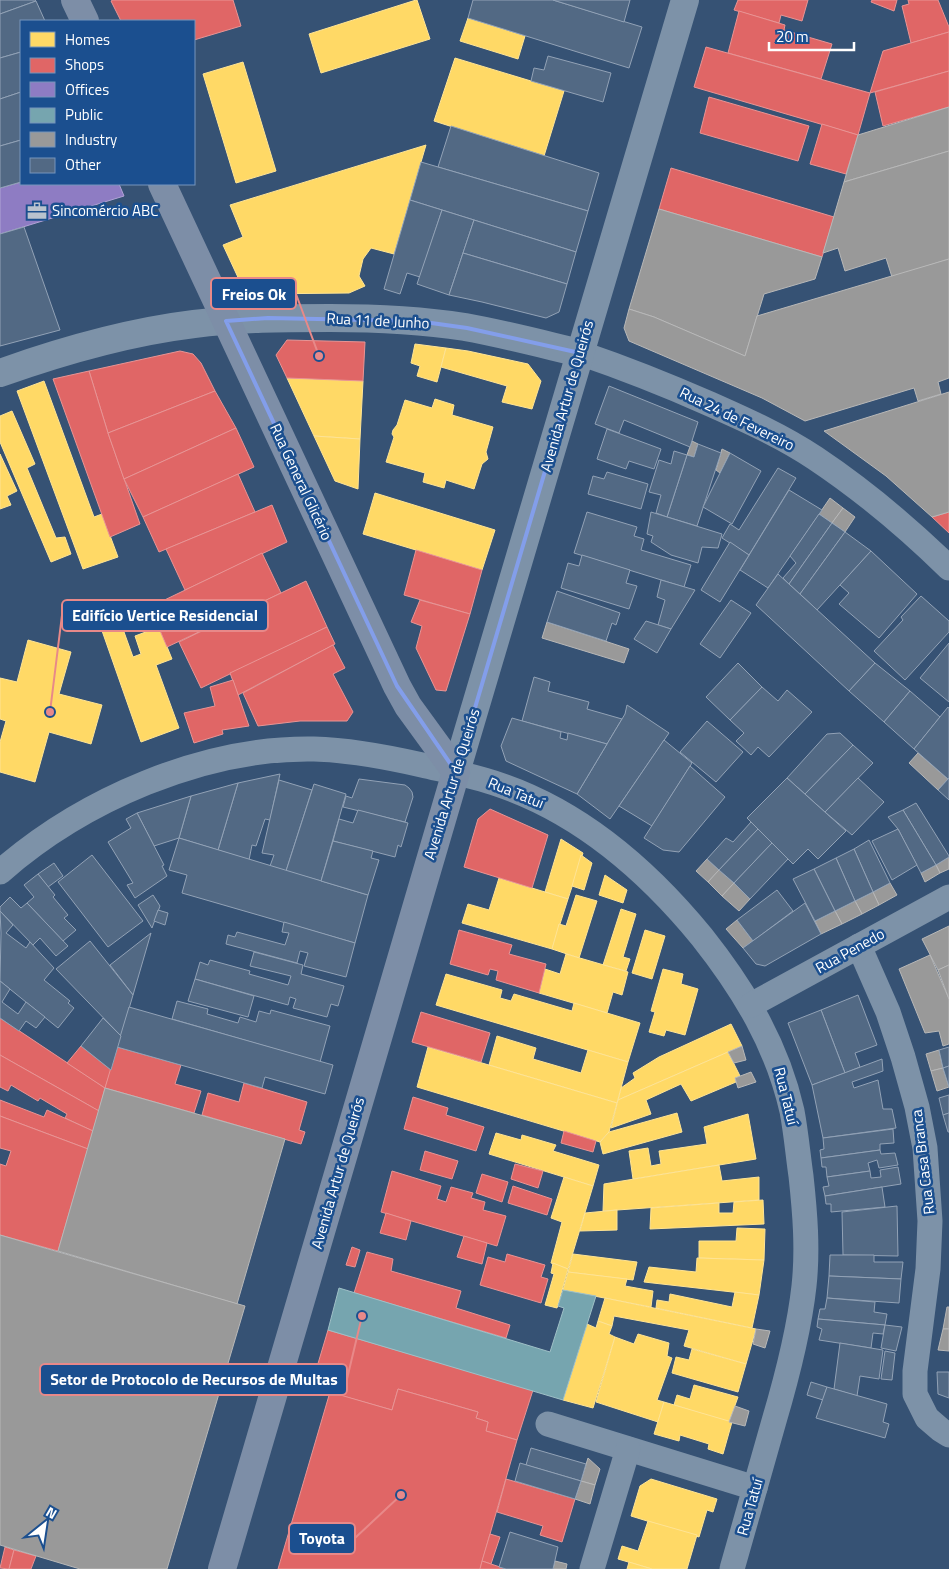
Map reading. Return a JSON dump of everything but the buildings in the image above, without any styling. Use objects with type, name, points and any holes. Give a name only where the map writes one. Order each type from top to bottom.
[{"type":"main road","points":[[76,0],[86,20]]},
{"type":"main road","name":"Rua General Glicério","points":[[162,185],[397,686],[408,706],[456,772]]},
{"type":"main road","name":"Avenida Artur de Queirós","points":[[222,1569],[456,772]]},
{"type":"street","name":"Avenida Artur de Queirós","points":[[456,772],[685,0]]},
{"type":"street","name":"Rua 11 de Junho","points":[[0,373],[54,355],[114,339],[193,324],[278,318],[368,318],[418,321],[467,328],[580,354]]},
{"type":"street","name":"Rua 24 de Fevereiro","points":[[580,354],[661,382],[752,422],[813,457],[864,492],[918,538],[949,568]]},
{"type":"street","name":"Rua Tatuí","points":[[0,872],[70,821],[132,789],[202,764],[246,754],[315,749],[393,759],[456,772],[498,784],[554,809],[584,826],[612,846],[661,890],[717,957],[750,1005],[776,1058],[792,1110],[797,1145],[806,1243],[805,1284],[799,1324],[790,1365],[732,1569]]},
{"type":"street","name":"Rua Penedo","points":[[750,1005],[949,897]]},
{"type":"street","name":"Rua Casa Branca","points":[[859,946],[888,1012],[904,1057],[917,1106],[925,1148],[930,1221],[928,1269],[915,1371],[915,1394],[927,1418],[940,1430],[949,1435]]},
{"type":"street","points":[[548,1424],[755,1488]]},
{"type":"street","points":[[592,1569],[628,1449]]},
{"type":"highlighted area","points":[[268,318],[417,321],[467,328],[580,353],[456,772],[397,686],[226,321]]},
{"type":"place","name":"Sincomércio ABC","points":[[37,211]]},
{"type":"place","name":"Freios Ok","points":[[319,356]]},
{"type":"place","name":"Edifício Vertice Residencial","points":[[50,712]]},
{"type":"place","name":"Setor de Protocolo de Recursos de Multas","points":[[362,1316]]},
{"type":"place","name":"Toyota","points":[[401,1495]]}]
